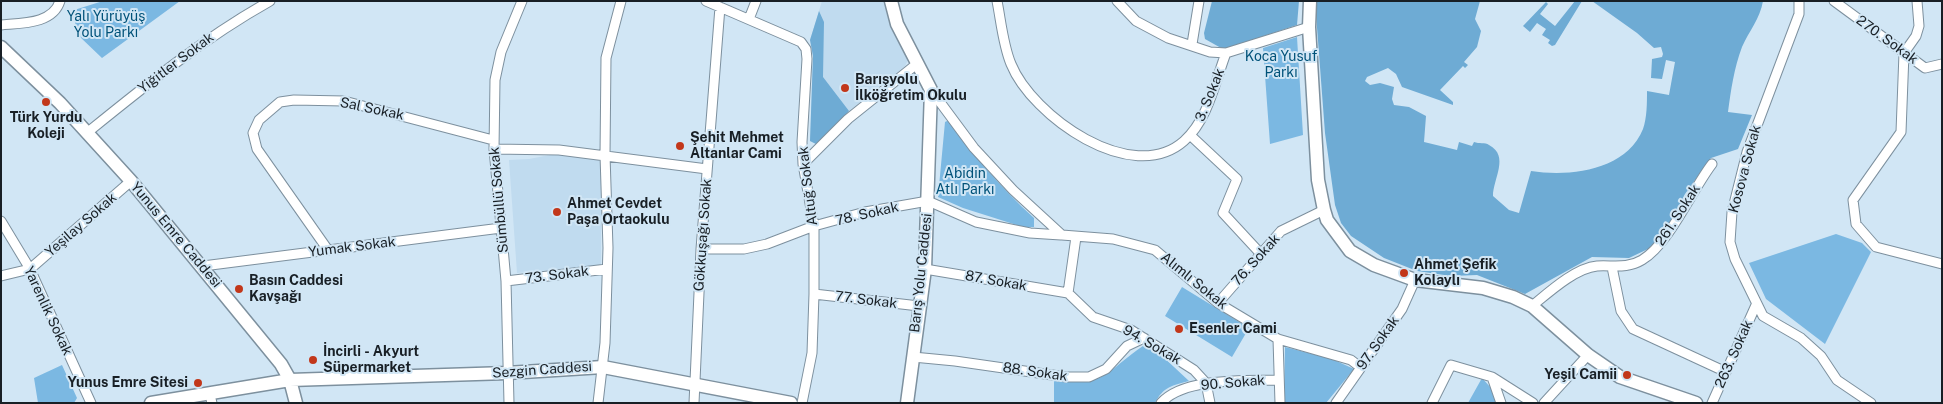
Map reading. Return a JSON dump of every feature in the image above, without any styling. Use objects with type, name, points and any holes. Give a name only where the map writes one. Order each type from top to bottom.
[{"type":"main road","name":"Barış Yolu Caddesi","points":[[891,1],[897,24],[932,90],[925,269],[907,403]]},
{"type":"main road","points":[[1310,1],[1309,26],[1318,180],[1327,220],[1350,252],[1374,265],[1415,280],[1483,288],[1512,297],[1532,306],[1588,355],[1620,377],[1679,400],[1696,403]]},
{"type":"main road","name":"Yunus Emre Caddesi","points":[[1,48],[88,132],[203,266],[281,364],[290,380],[296,403]]},
{"type":"main road","name":"Yunus Emre Caddesi","points":[[1,60],[36,81]]},
{"type":"main road","name":"Sezgin Caddesi","points":[[152,403],[211,399],[290,380],[507,373],[603,367],[790,403]]},
{"type":"street","points":[[1,25],[19,24],[48,18],[57,11],[60,1]]},
{"type":"street","name":"Yiğitler Sokak","points":[[88,132],[181,58],[227,25],[270,1]]},
{"type":"street","name":"Sümbüllü Sokak","points":[[509,403],[506,282],[494,145],[497,71],[504,45],[522,1]]},
{"type":"street","points":[[598,403],[603,367],[607,269],[606,58],[621,1]]},
{"type":"street","name":"Altuğ Sokak","points":[[706,1],[801,42],[806,49],[802,142],[803,164],[814,226],[814,294],[812,353],[802,403]]},
{"type":"street","points":[[749,19],[756,1]]},
{"type":"street","name":"3. Sokak","points":[[997,1],[1011,65],[1034,98],[1064,126],[1097,146],[1134,156],[1165,154],[1199,125],[1226,53]]},
{"type":"street","points":[[1117,1],[1136,20],[1168,38],[1192,44],[1210,52],[1226,53],[1309,26]]},
{"type":"street","points":[[1192,44],[1199,1]]},
{"type":"street","name":"Kosova Sokak","points":[[1799,1],[1799,14],[1747,152],[1732,212],[1730,242],[1735,259],[1763,316],[1801,338],[1821,356],[1837,380],[1871,403]]},
{"type":"street","name":"270. Sokak","points":[[1834,1],[1925,68],[1942,64]]},
{"type":"street","points":[[1917,1],[1919,26],[1916,36],[1904,53],[1901,132],[1853,200],[1856,224],[1876,247],[1942,264]]},
{"type":"street","name":"Gökkuşağı Sokak","points":[[694,403],[701,249],[720,7]]},
{"type":"street","points":[[1,32],[19,24]]},
{"type":"street","points":[[803,164],[848,119],[918,63]]},
{"type":"street","points":[[932,90],[974,148],[1013,190],[1062,235]]},
{"type":"street","name":"Sal Sokak","points":[[328,250],[257,149],[253,133],[259,120],[270,108],[280,102],[294,100],[344,101],[494,145],[512,155],[559,150],[707,169]]},
{"type":"street","points":[[1190,134],[1237,179],[1223,213],[1260,253]]},
{"type":"street","name":"261. Sokak","points":[[1532,306],[1555,287],[1582,271],[1597,266],[1631,265],[1651,254],[1712,164]]},
{"type":"street","name":"Yeşilay Sokak","points":[[1,276],[30,269],[131,181]]},
{"type":"street","points":[[928,201],[976,222],[1030,233],[1062,235]]},
{"type":"street","name":"78. Sokak","points":[[701,249],[744,249],[767,244],[814,226],[865,212],[928,201]]},
{"type":"street","name":"76. Sokak","points":[[1218,303],[1281,231],[1324,210]]},
{"type":"street","name":"Yarenlik Sokak","points":[[1,222],[30,269],[91,403]]},
{"type":"street","name":"Yumak Sokak","points":[[203,266],[501,228]]},
{"type":"street","name":"Alımlı Sokak","points":[[1062,235],[1113,239],[1155,250],[1218,303],[1278,339],[1351,360],[1360,367]]},
{"type":"street","points":[[1068,293],[1076,237]]},
{"type":"street","points":[[1612,267],[1622,311],[1634,329],[1726,372]]},
{"type":"street","name":"73. Sokak","points":[[506,282],[607,269]]},
{"type":"street","name":"87. Sokak","points":[[925,269],[1068,293]]},
{"type":"street","name":"97. Sokak","points":[[1338,402],[1360,367],[1402,309],[1415,280]]},
{"type":"street","name":"94. Sokak","points":[[1068,293],[1094,318],[1131,330],[1194,370],[1206,383]]},
{"type":"street","name":"77. Sokak","points":[[814,294],[919,306]]},
{"type":"street","name":"263. Sokak","points":[[1712,403],[1756,305]]},
{"type":"street","name":"88. Sokak","points":[[913,357],[955,361],[1066,378],[1089,377],[1106,369],[1127,346],[1144,338]]},
{"type":"street","points":[[1278,339],[1280,403]]},
{"type":"street","points":[[1544,403],[1588,355]]},
{"type":"street","points":[[1432,403],[1451,365],[1492,377],[1534,403]]},
{"type":"street","points":[[1492,377],[1501,403]]},
{"type":"street","name":"90. Sokak","points":[[1161,403],[1168,395],[1206,383],[1279,380]]},
{"type":"street","points":[[1206,383],[1210,403]]},
{"type":"shaded area","name":"Barışyolu İlköğretim Okulu","points":[[822,1],[883,1],[889,22],[908,60],[905,66],[849,111],[818,145],[810,141],[813,56],[810,40]]},
{"type":"shaded area","points":[[1212,1],[1299,1],[1297,25],[1228,48],[1221,48],[1205,39],[1204,33]]},
{"type":"shaded area","points":[[1315,1],[1480,1],[1475,19],[1481,31],[1477,47],[1464,62],[1468,65],[1465,68],[1463,66],[1440,90],[1453,102],[1453,105],[1402,87],[1396,74],[1388,68],[1367,77],[1365,81],[1370,85],[1380,83],[1394,87],[1392,99],[1394,105],[1409,107],[1426,116],[1424,142],[1457,150],[1459,142],[1472,146],[1474,142],[1487,144],[1495,150],[1498,155],[1499,168],[1493,196],[1509,210],[1519,213],[1531,171],[1562,173],[1595,168],[1610,162],[1624,154],[1635,143],[1643,129],[1646,115],[1647,91],[1669,95],[1675,62],[1666,60],[1662,79],[1651,78],[1652,59],[1662,57],[1661,47],[1654,48],[1637,33],[1592,1],[1763,1],[1759,14],[1739,55],[1728,112],[1752,115],[1738,149],[1711,158],[1685,194],[1667,229],[1648,249],[1629,258],[1592,257],[1525,294],[1477,275],[1451,276],[1417,271],[1384,258],[1351,236],[1341,223],[1335,205],[1325,133]]},
{"type":"shaded area","points":[[1575,1],[1582,1],[1555,45],[1552,46],[1548,43],[1550,40],[1542,35],[1546,29],[1537,23],[1530,32],[1523,26],[1546,2],[1548,4],[1540,14],[1555,26]]},
{"type":"shaded area","points":[[819,11],[824,22],[823,77],[849,111],[818,145],[810,141],[813,56],[810,40]]},
{"type":"shaded area","name":"Ahmet Cevdet Paşa Ortaokulu","points":[[555,154],[601,158],[601,264],[517,273],[509,160],[529,159]]},
{"type":"green space","name":"Yalı Yürüyüş Yolu Parkı","points":[[103,1],[180,1],[102,58],[80,37],[71,11]]},
{"type":"green space","name":"Koca Yusuf Parkı","points":[[1297,37],[1303,135],[1270,144],[1263,48]]},
{"type":"green space","name":"Abidin Atlı Parkı","points":[[949,120],[988,171],[1034,218],[1034,227],[1023,227],[963,208],[938,197],[945,122]]},
{"type":"green space","points":[[1836,234],[1862,243],[1871,252],[1825,344],[1766,299],[1749,263]]},
{"type":"green space","points":[[1182,287],[1249,328],[1232,357],[1165,316]]},
{"type":"green space","points":[[1143,346],[1159,353],[1189,381],[1165,390],[1155,403],[1054,403],[1054,378],[1071,381],[1095,380]]},
{"type":"green space","points":[[1285,347],[1332,359],[1354,369],[1326,403],[1284,403]]},
{"type":"green space","points":[[62,365],[77,398],[74,403],[38,403],[34,378]]},
{"type":"green space","points":[[1482,378],[1492,389],[1497,403],[1468,403]]},
{"type":"place","name":"Barışyolu İlköğretim Okulu","points":[[845,88]]},
{"type":"place","name":"Türk Yurdu Koleji","points":[[46,102]]},
{"type":"place","name":"Şehit Mehmet Altanlar Cami","points":[[680,146]]},
{"type":"place","name":"Ahmet Cevdet Paşa Ortaokulu","points":[[557,212]]},
{"type":"place","name":"Ahmet Şefik Kolaylı","points":[[1404,273]]},
{"type":"place","name":"Basın Caddesi Kavşağı","points":[[239,289]]},
{"type":"place","name":"Esenler Cami","points":[[1179,329]]},
{"type":"place","name":"İncirli - Akyurt Süpermarket","points":[[313,360]]},
{"type":"place","name":"Yeşil Camii","points":[[1627,375]]},
{"type":"place","name":"Yunus Emre Sitesi","points":[[198,383]]}]
